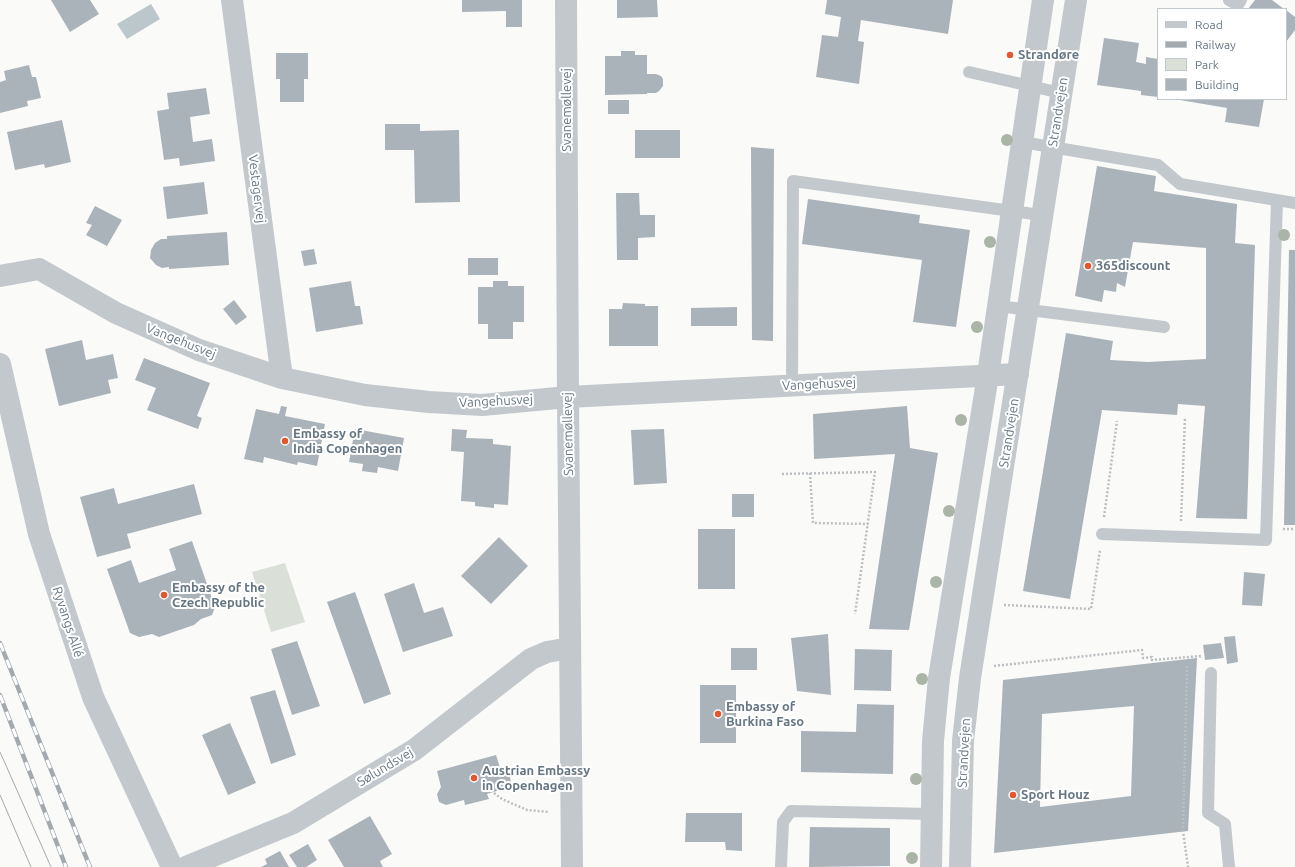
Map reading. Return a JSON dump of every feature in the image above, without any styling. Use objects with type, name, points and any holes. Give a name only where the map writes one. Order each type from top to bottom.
[{"type":"street","name":"Vestagervej","points":[[232,0],[282,378]]},
{"type":"street","name":"Svanemøllevej","points":[[566,0],[572,867]]},
{"type":"street","points":[[931,867],[933,742],[939,678],[988,375],[1043,0]]},
{"type":"street","name":"Strandvejen","points":[[960,867],[963,742],[971,669],[1076,0]]},
{"type":"street","name":"Vangehusvej","points":[[0,276],[39,269],[116,313],[199,350],[282,378],[365,395],[429,402],[482,405],[568,397],[1018,374]]},
{"type":"street","name":"Ryvangs Allé","points":[[0,364],[39,534],[93,697],[172,867]]},
{"type":"street","name":"Sølundsvej","points":[[186,867],[293,823],[414,750],[531,659],[547,652],[570,648]]},
{"type":"lane","points":[[1229,0],[1238,6],[1241,0]]},
{"type":"lane","points":[[969,72],[1061,93]]},
{"type":"lane","points":[[1022,142],[1158,166],[1180,184],[1295,202]]},
{"type":"lane","points":[[792,385],[793,181],[1042,215]]},
{"type":"lane","points":[[1102,534],[1266,540],[1277,200]]},
{"type":"lane","points":[[998,306],[1164,327]]},
{"type":"lane","points":[[1211,673],[1208,813],[1225,824],[1229,867]]},
{"type":"lane","points":[[781,867],[783,822],[791,811],[932,814]]},
{"type":"path","points":[[1181,537],[1185,417]]},
{"type":"path","points":[[982,604],[1091,609],[1117,421]]},
{"type":"path","points":[[782,474],[875,472],[855,614]]},
{"type":"path","points":[[810,473],[812,523],[868,524]]},
{"type":"path","points":[[971,669],[1142,650],[1143,658],[1152,656],[1152,660],[1201,656],[1203,674],[1211,673]]},
{"type":"path","points":[[1187,666],[1183,831],[1188,867]]},
{"type":"path","points":[[494,792],[502,799],[527,810],[572,815]]},
{"type":"green space","points":[[285,563],[305,622],[271,632],[252,572]]},
{"type":"shaded area","points":[[151,4],[160,19],[127,39],[117,24]]},
{"type":"building","points":[[51,0],[90,0],[99,14],[70,32]]},
{"type":"building","points":[[462,0],[522,0],[522,27],[506,27],[506,11],[462,12]]},
{"type":"building","points":[[617,0],[657,0],[658,17],[617,18]]},
{"type":"building","points":[[827,0],[953,0],[948,34],[861,20],[858,41],[864,42],[859,84],[816,77],[822,35],[838,37],[841,17],[825,14]]},
{"type":"building","points":[[1255,0],[1272,0],[1283,8],[1249,8]]},
{"type":"building","points":[[1287,11],[1295,17],[1295,30],[1287,41]]},
{"type":"building","points":[[1104,38],[1139,43],[1136,62],[1146,64],[1146,57],[1157,59],[1157,97],[1141,95],[1141,91],[1097,85]]},
{"type":"building","points":[[621,51],[635,51],[635,55],[647,55],[647,74],[656,74],[661,76],[663,79],[663,86],[659,91],[656,93],[647,94],[605,95],[605,56],[621,56]]},
{"type":"building","points":[[276,53],[308,53],[308,79],[304,79],[304,102],[280,102],[280,79],[276,79]]},
{"type":"building","points":[[29,65],[32,77],[36,77],[41,98],[27,101],[28,106],[0,113],[0,82],[6,80],[4,71]]},
{"type":"building","points":[[206,88],[210,114],[190,117],[193,142],[212,139],[215,161],[180,166],[179,158],[164,160],[157,111],[169,109],[167,93]]},
{"type":"building","points":[[608,100],[629,100],[629,114],[608,114]]},
{"type":"building","points":[[1180,100],[1264,100],[1259,127],[1225,122],[1227,108]]},
{"type":"building","points":[[62,120],[71,162],[45,168],[44,164],[15,170],[7,132]]},
{"type":"building","points":[[385,124],[420,124],[420,131],[459,130],[460,202],[415,203],[414,150],[385,150]]},
{"type":"building","points":[[635,130],[680,130],[680,158],[635,158]]},
{"type":"building","points":[[751,147],[774,149],[773,341],[752,340]]},
{"type":"building","points":[[1097,166],[1156,176],[1154,191],[1237,204],[1235,243],[1255,245],[1247,519],[1196,518],[1205,406],[1178,404],[1177,415],[1102,410],[1070,599],[1023,591],[1066,333],[1113,341],[1110,360],[1148,362],[1206,359],[1206,248],[1133,242],[1125,287],[1117,283],[1116,292],[1104,290],[1102,302],[1075,296]]},
{"type":"building","points":[[204,182],[208,214],[167,219],[163,187]]},
{"type":"building","points":[[616,193],[639,193],[640,215],[655,215],[655,237],[638,238],[638,260],[617,260]]},
{"type":"building","points":[[808,199],[920,215],[919,223],[970,230],[956,327],[913,322],[922,260],[802,244]]},
{"type":"building","points":[[95,206],[122,220],[107,246],[86,235],[92,225],[86,223]]},
{"type":"building","points":[[227,232],[229,265],[169,269],[169,267],[162,268],[156,265],[150,258],[151,250],[155,243],[161,239],[167,239],[167,236]]},
{"type":"building","points":[[314,249],[317,264],[304,266],[301,251]]},
{"type":"building","points":[[1289,250],[1295,250],[1295,525],[1284,525]]},
{"type":"building","points":[[468,258],[498,258],[498,275],[468,275]]},
{"type":"building","points":[[351,281],[355,306],[360,306],[363,324],[316,332],[309,288]]},
{"type":"building","points":[[493,281],[508,281],[508,286],[524,286],[524,322],[513,322],[513,339],[488,339],[488,324],[478,324],[478,287],[493,287]]},
{"type":"building","points":[[234,300],[247,317],[236,325],[223,309]]},
{"type":"building","points":[[623,303],[658,306],[658,346],[609,346],[609,309],[622,309]]},
{"type":"building","points":[[737,307],[737,326],[691,326],[691,308]]},
{"type":"building","points":[[82,340],[86,360],[113,354],[118,378],[108,380],[111,393],[59,406],[45,349]]},
{"type":"building","points":[[144,358],[210,383],[197,416],[202,418],[198,429],[147,410],[156,388],[135,380]]},
{"type":"building","name":"Embassy of India Copenhagen","points":[[281,406],[287,407],[285,416],[325,424],[317,466],[298,462],[297,465],[264,457],[263,463],[244,459],[256,409],[279,414]]},
{"type":"building","points":[[907,406],[910,448],[938,453],[909,630],[869,629],[895,454],[814,459],[813,414]]},
{"type":"building","points":[[355,429],[404,438],[398,471],[378,467],[377,473],[362,471],[363,464],[349,462]]},
{"type":"building","points":[[452,429],[467,430],[466,438],[493,439],[493,444],[511,446],[508,505],[494,504],[494,508],[475,506],[475,502],[461,501],[464,452],[451,451]]},
{"type":"building","points":[[664,429],[667,483],[634,485],[631,430]]},
{"type":"building","points":[[194,484],[202,514],[127,534],[131,548],[97,557],[80,497],[114,488],[118,504]]},
{"type":"building","points":[[732,494],[754,494],[754,517],[732,517]]},
{"type":"building","points":[[698,529],[735,529],[735,589],[698,589]]},
{"type":"building","points":[[499,537],[528,566],[491,604],[461,576]]},
{"type":"building","name":"Embassy of the Czech Republic","points":[[192,541],[215,607],[212,615],[201,619],[194,625],[159,637],[152,634],[139,637],[130,633],[107,569],[131,560],[139,583],[176,570],[169,549]]},
{"type":"building","points":[[1244,572],[1265,574],[1262,606],[1242,605]]},
{"type":"building","points":[[414,583],[424,613],[443,607],[453,636],[403,652],[384,594]]},
{"type":"building","points":[[355,592],[391,694],[364,704],[327,602]]},
{"type":"building","points":[[828,634],[831,695],[797,691],[791,638]]},
{"type":"building","points":[[1235,636],[1238,662],[1227,664],[1224,637]]},
{"type":"building","points":[[297,641],[320,706],[292,715],[271,649]]},
{"type":"building","points":[[1221,643],[1224,658],[1205,660],[1203,645]]},
{"type":"building","points":[[731,648],[757,648],[757,670],[731,670]]},
{"type":"building","points":[[855,649],[892,650],[891,691],[854,690]]},
{"type":"building","points":[[1197,658],[1188,831],[994,853],[1003,680]],"holes":[[[1134,706],[1131,796],[1040,807],[1042,714]]]},
{"type":"building","name":"Embassy of Burkina Faso","points":[[700,685],[736,685],[736,743],[700,743]]},
{"type":"building","points":[[275,690],[296,755],[271,764],[250,697]]},
{"type":"building","points":[[857,704],[894,705],[893,774],[801,772],[801,731],[856,732]]},
{"type":"building","points":[[230,723],[256,783],[228,795],[202,735]]},
{"type":"building","name":"Austrian Embassy in Copenhagen","points":[[496,755],[501,771],[509,774],[511,782],[507,788],[487,794],[489,799],[465,805],[464,800],[446,805],[439,802],[437,794],[441,787],[437,771]]},
{"type":"building","points":[[686,813],[742,813],[742,851],[726,850],[725,842],[685,842]]},
{"type":"building","points":[[370,816],[392,854],[380,861],[383,867],[344,867],[328,840]]},
{"type":"building","points":[[810,827],[890,828],[890,866],[809,867]]},
{"type":"building","points":[[308,844],[317,860],[306,867],[297,867],[289,855]]},
{"type":"building","points":[[280,851],[289,867],[261,867],[267,864],[265,859]]},
{"type":"tram line","points":[[0,752],[51,867]]},
{"type":"tram line","points":[[0,795],[31,867]]},
{"type":"railway","points":[[0,643],[90,867]]},
{"type":"railway","points":[[0,695],[66,867]]},
{"type":"place","name":"Strandøre","points":[[1010,55]]},
{"type":"place","name":"365discount","points":[[1088,266]]},
{"type":"place","name":"Embassy of India Copenhagen","points":[[285,441]]},
{"type":"place","name":"Embassy of the Czech Republic","points":[[164,595]]},
{"type":"place","name":"Embassy of Burkina Faso","points":[[718,714]]},
{"type":"place","name":"Austrian Embassy in Copenhagen","points":[[474,778]]},
{"type":"place","name":"Sport Houz","points":[[1013,795]]}]
